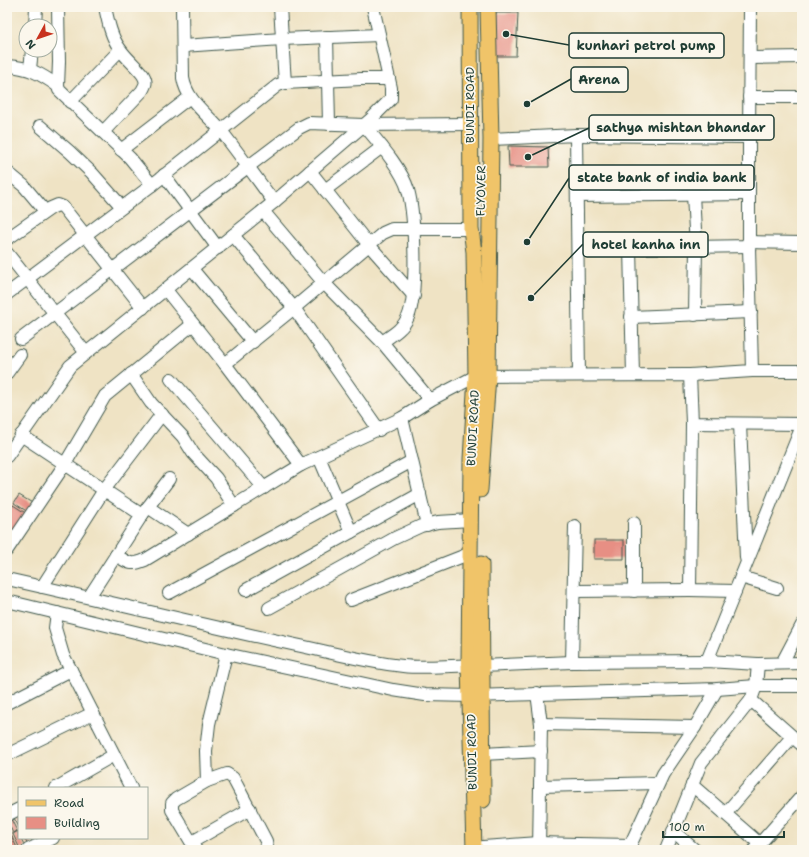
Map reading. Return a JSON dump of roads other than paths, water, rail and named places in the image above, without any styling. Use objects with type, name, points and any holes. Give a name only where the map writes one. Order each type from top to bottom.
[{"type":"main road","name":"BUNDI ROAD","points":[[470,7],[470,124],[476,228],[474,252],[482,376],[471,459],[471,553],[476,665]]},
{"type":"main road","name":"FLYOVER","points":[[476,228],[482,122],[480,7]]},
{"type":"main road","name":"BUNDI ROAD","points":[[480,849],[476,665],[482,376],[491,139],[488,7]]},
{"type":"main road","name":"BUNDI ROAD","points":[[476,696],[483,754],[480,849]]},
{"type":"street","points":[[35,18],[36,7]]},
{"type":"street","points":[[58,7],[58,86]]},
{"type":"street","points":[[103,132],[142,91],[146,84],[146,80],[143,75],[120,50],[112,32],[105,7]]},
{"type":"street","points":[[182,7],[183,78],[185,88],[190,97],[221,131],[274,202]]},
{"type":"street","points":[[280,7],[285,83]]},
{"type":"street","points":[[7,456],[70,366],[274,202],[364,125],[391,99],[391,88],[373,7]]},
{"type":"street","points":[[750,7],[748,244],[752,371]]},
{"type":"street","points":[[183,46],[282,39],[379,35]]},
{"type":"street","points":[[327,37],[329,124]]},
{"type":"street","points":[[70,102],[120,50]]},
{"type":"street","points":[[750,58],[802,57]]},
{"type":"street","points":[[30,69],[31,58]]},
{"type":"street","points":[[7,66],[30,69],[41,74],[58,86],[63,95],[121,150],[152,185]]},
{"type":"street","points":[[7,294],[152,185],[278,86],[285,83],[328,80],[389,79]]},
{"type":"street","points":[[121,150],[190,97]]},
{"type":"street","points":[[749,97],[802,97]]},
{"type":"street","points":[[21,339],[247,166],[299,128],[309,123],[364,125],[470,124]]},
{"type":"street","points":[[364,125],[399,171],[408,190],[414,230],[414,296],[408,317],[403,326],[382,342]]},
{"type":"street","points":[[40,126],[92,173],[122,207]]},
{"type":"street","points":[[576,135],[579,375]]},
{"type":"street","points":[[491,139],[576,135],[748,137]]},
{"type":"street","points":[[325,190],[382,147]]},
{"type":"street","points":[[310,171],[369,245],[414,296]]},
{"type":"street","points":[[8,174],[24,186],[45,211]]},
{"type":"street","points":[[164,175],[218,248]]},
{"type":"street","points":[[577,196],[749,194]]},
{"type":"street","points":[[693,195],[696,247],[695,315]]},
{"type":"street","points":[[7,239],[45,211],[58,205],[63,207],[86,234],[143,308]]},
{"type":"street","points":[[263,211],[324,283],[382,342],[430,400]]},
{"type":"street","points":[[225,364],[383,233],[392,229],[414,230],[476,228]]},
{"type":"street","points":[[233,235],[294,308],[379,430]]},
{"type":"street","points":[[578,249],[802,243]]},
{"type":"street","points":[[630,248],[633,375]]},
{"type":"street","points":[[7,253],[86,353]]},
{"type":"street","points":[[192,268],[253,342]]},
{"type":"street","points":[[166,290],[225,364],[301,465]]},
{"type":"street","points":[[632,317],[751,312]]},
{"type":"street","points":[[7,550],[65,464],[104,396],[193,324]]},
{"type":"street","points":[[7,373],[20,355]]},
{"type":"street","points":[[116,555],[128,564],[136,564],[145,560],[301,465],[379,430],[402,418],[430,400],[482,376],[690,375],[752,371],[802,371]]},
{"type":"street","points":[[131,374],[151,403],[183,438],[193,453],[216,478],[234,506]]},
{"type":"street","points":[[690,375],[692,423],[690,590]]},
{"type":"street","points":[[171,379],[264,488]]},
{"type":"street","points":[[42,587],[104,490],[162,414]]},
{"type":"street","points":[[402,418],[427,525]]},
{"type":"street","points":[[692,423],[802,425],[707,661]]},
{"type":"street","points":[[740,424],[746,563]]},
{"type":"street","points":[[21,435],[104,490],[188,534]]},
{"type":"street","points":[[319,457],[351,532]]},
{"type":"street","points":[[169,593],[412,461]]},
{"type":"street","points":[[89,597],[145,511],[169,478]]},
{"type":"street","points":[[246,590],[420,494]]},
{"type":"street","points":[[269,608],[395,538],[438,522],[471,520]]},
{"type":"street","points":[[634,523],[634,591]]},
{"type":"street","points":[[572,662],[575,526]]},
{"type":"street","points":[[351,600],[471,553]]},
{"type":"street","points":[[741,577],[777,588]]},
{"type":"street","points":[[7,579],[256,636],[405,667],[572,662],[707,661],[758,664],[802,663]]},
{"type":"street","points":[[574,591],[735,591]]},
{"type":"street","points":[[7,601],[226,654],[393,690],[425,695],[476,696],[537,693],[717,689],[756,686],[802,686]]},
{"type":"street","points":[[57,613],[55,628],[63,655],[130,787]]},
{"type":"street","points":[[782,663],[802,625]]},
{"type":"street","points":[[207,781],[206,751],[209,724],[226,654]]},
{"type":"street","points":[[666,850],[701,763],[751,700],[756,686],[758,664]]},
{"type":"street","points":[[7,703],[71,670]]},
{"type":"street","points":[[480,849],[539,847],[630,847],[658,783],[695,727],[717,689]]},
{"type":"street","points":[[537,693],[541,724],[539,847]]},
{"type":"street","points":[[751,700],[802,745]]},
{"type":"street","points":[[7,755],[93,713]]},
{"type":"street","points":[[541,724],[695,727]]},
{"type":"street","points":[[725,814],[792,736]]},
{"type":"street","points":[[483,754],[541,751]]},
{"type":"street","points":[[58,787],[114,755]]},
{"type":"street","points":[[250,809],[194,846],[172,810],[172,803],[176,799],[207,781],[227,774],[233,778],[250,809],[266,841],[267,847],[265,850]]},
{"type":"street","points":[[540,786],[658,783]]},
{"type":"street","points":[[692,785],[725,814],[757,847],[802,796]]},
{"type":"street","points":[[7,815],[18,810]]},
{"type":"street","points":[[673,831],[695,850]]},
{"type":"street","points":[[28,850],[51,839]]},
{"type":"place","name":"kunhari petrol pump","points":[[506,34]]},
{"type":"place","name":"Arena","points":[[527,104]]},
{"type":"place","name":"sathya mishtan bhandar","points":[[528,157]]},
{"type":"place","name":"state bank of india bank","points":[[527,242]]},
{"type":"place","name":"hotel kanha inn","points":[[531,298]]}]
